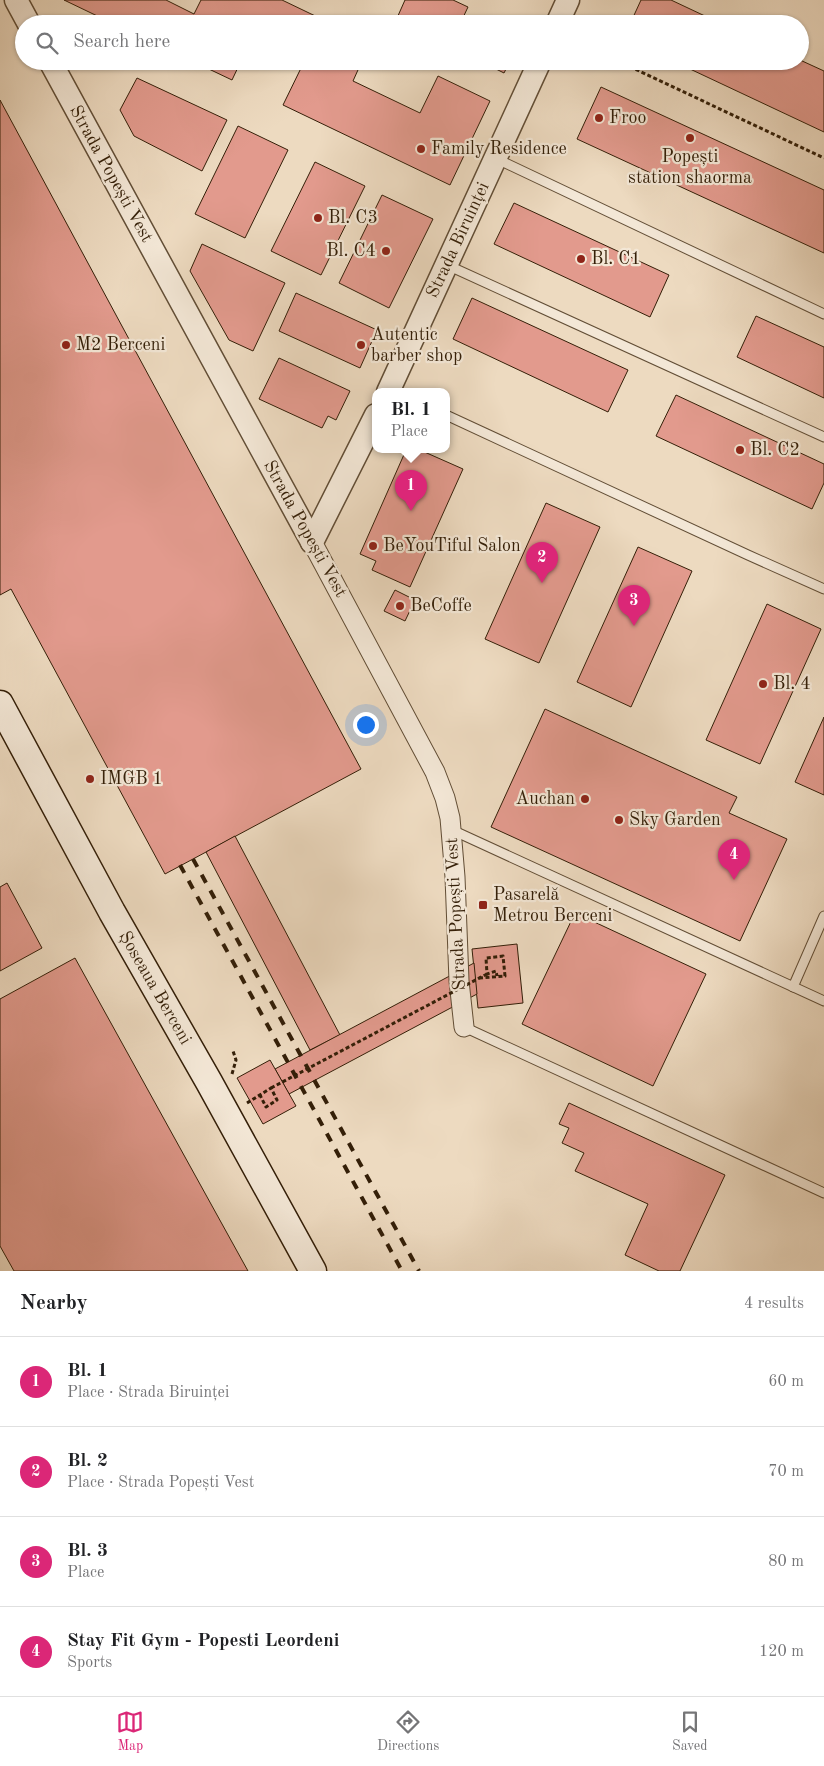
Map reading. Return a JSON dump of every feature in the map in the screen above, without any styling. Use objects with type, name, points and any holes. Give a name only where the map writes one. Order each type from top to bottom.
[{"type":"main road","name":"Șoseaua Berceni","points":[[1,707],[112,912],[209,1082],[313,1271]]},
{"type":"street","points":[[16,0],[24,15]]},
{"type":"street","points":[[561,15],[568,0]]},
{"type":"street","name":"Strada Popești Vest","points":[[55,70],[435,772],[445,798],[451,829],[459,981],[464,1027]]},
{"type":"street","name":"Strada Biruinței","points":[[392,388],[446,265],[536,70]]},
{"type":"street","points":[[312,542],[372,424]]},
{"type":"lane","points":[[496,158],[824,314]]},
{"type":"lane","points":[[446,265],[824,437]]},
{"type":"lane","points":[[450,417],[748,555],[824,588]]},
{"type":"lane","points":[[451,829],[824,1001]]},
{"type":"lane","points":[[793,987],[824,916]]},
{"type":"lane","points":[[464,1027],[824,1193]]},
{"type":"path","points":[[637,70],[824,158]]},
{"type":"path","points":[[487,974],[486,958],[503,956],[505,976]]},
{"type":"path","points":[[250,1101],[271,1088],[487,974],[496,971],[497,976]]},
{"type":"path","points":[[260,1095],[266,1107],[278,1100],[271,1088]]},
{"type":"building","points":[[64,0],[166,0],[194,14],[201,0],[282,0],[313,15],[95,15]]},
{"type":"building","points":[[405,0],[453,0],[468,7],[464,15],[398,15]]},
{"type":"building","points":[[641,0],[671,0],[703,15],[634,15]]},
{"type":"building","points":[[809,64],[824,71],[824,132],[692,70],[809,70]]},
{"type":"building","points":[[211,70],[237,70],[232,80]]},
{"type":"building","name":"Family Residence","points":[[300,70],[358,70],[353,81],[420,113],[438,76],[490,101],[450,185],[283,105]]},
{"type":"building","points":[[137,78],[227,120],[202,171],[134,136],[120,110]]},
{"type":"building","points":[[601,87],[824,190],[824,253],[577,139]]},
{"type":"building","name":"M2 Berceni","points":[[0,100],[361,769],[165,874],[11,589],[0,595]]},
{"type":"building","points":[[238,126],[288,150],[245,238],[195,214]]},
{"type":"building","name":"Bl. C3","points":[[315,162],[365,186],[321,275],[271,251]]},
{"type":"building","name":"Bl. C4","points":[[382,195],[433,219],[389,308],[339,283]]},
{"type":"building","name":"Bl. C1","points":[[514,203],[669,275],[650,317],[494,244]]},
{"type":"building","points":[[202,244],[285,283],[253,351],[229,340],[190,271]]},
{"type":"building","points":[[296,293],[377,330],[360,368],[279,331]]},
{"type":"building","points":[[472,298],[628,370],[608,412],[453,339]]},
{"type":"building","name":"Bl. C2","points":[[756,316],[824,347],[824,398],[737,357]]},
{"type":"building","points":[[279,358],[350,391],[336,420],[328,416],[322,428],[259,399]]},
{"type":"building","name":"Bl. C2","points":[[676,395],[824,464],[824,483],[812,509],[656,436]]},
{"type":"building","points":[[405,453],[427,453],[463,469],[410,587],[372,570],[376,561],[360,554]]},
{"type":"building","points":[[546,503],[600,527],[539,663],[485,639]]},
{"type":"building","points":[[638,547],[692,571],[631,707],[577,682]]},
{"type":"building","name":"BeCoffe","points":[[395,590],[415,600],[405,621],[384,611]]},
{"type":"building","name":"Bl. 4","points":[[767,604],[821,629],[760,764],[706,740]]},
{"type":"building","name":"Sky Garden","points":[[545,709],[737,797],[729,813],[787,839],[740,941],[491,827]]},
{"type":"building","points":[[824,717],[824,795],[795,782]]},
{"type":"building","points":[[235,836],[340,1035],[310,1050],[206,852]]},
{"type":"building","points":[[7,883],[42,948],[0,971],[0,887]]},
{"type":"building","points":[[575,913],[706,974],[653,1086],[522,1024]]},
{"type":"building","points":[[517,944],[523,1003],[478,1008],[472,949]]},
{"type":"building","points":[[75,958],[248,1271],[14,1271],[0,1246],[0,999]]},
{"type":"building","points":[[474,963],[477,994],[289,1094],[275,1069]]},
{"type":"building","points":[[270,1060],[296,1106],[263,1124],[237,1078]]},
{"type":"building","points":[[569,1103],[725,1175],[680,1271],[659,1271],[625,1255],[648,1204],[575,1171],[584,1153],[562,1143],[569,1128],[559,1124]]},
{"type":"railway","points":[[193,859],[419,1271]]},
{"type":"railway","points":[[180,865],[402,1271]]},
{"type":"place","name":"Froo","points":[[599,118]]},
{"type":"place","name":"Popești station shaorma","points":[[690,138]]},
{"type":"place","name":"Family Residence","points":[[421,149]]},
{"type":"place","name":"Bl. C3","points":[[318,218]]},
{"type":"place","name":"Bl. C4","points":[[386,251]]},
{"type":"place","name":"Bl. C1","points":[[581,259]]},
{"type":"place","name":"M2 Berceni","points":[[66,345]]},
{"type":"place","name":"Autentic barber shop","points":[[361,345]]},
{"type":"place","name":"Bl. C2","points":[[740,450]]},
{"type":"place","name":"Bl. 1","points":[[411,511]]},
{"type":"place","name":"BeYouTiful Salon","points":[[373,546]]},
{"type":"place","name":"Bl. 2","points":[[542,583]]},
{"type":"place","name":"BeCoffe","points":[[400,606]]},
{"type":"place","name":"Bl. 3","points":[[634,626]]},
{"type":"place","name":"Bl. 4","points":[[763,684]]},
{"type":"place","name":"IMGB 1","points":[[90,779]]},
{"type":"place","name":"Auchan","points":[[585,799]]},
{"type":"place","name":"Sky Garden","points":[[619,820]]},
{"type":"place","name":"Stay Fit Gym - Popesti Leordeni","points":[[734,880]]},
{"type":"place","name":"Pasarelă Metrou Berceni","points":[[483,905]]}]
